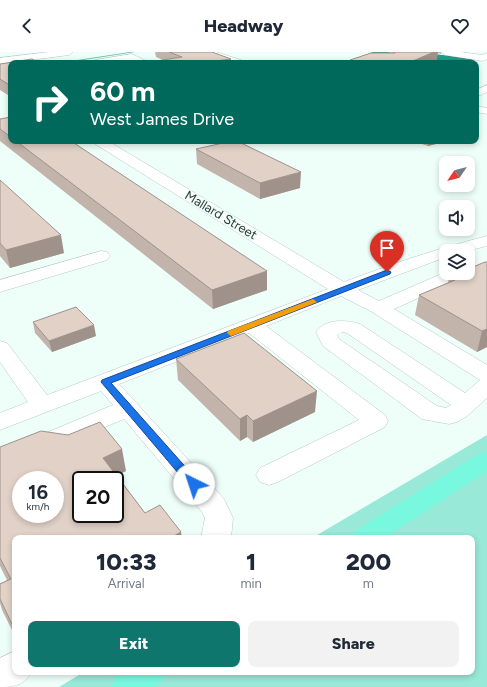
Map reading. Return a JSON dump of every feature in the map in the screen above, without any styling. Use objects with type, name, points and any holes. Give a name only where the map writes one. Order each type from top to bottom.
[{"type":"highway","points":[[376,52],[426,60]]},
{"type":"highway","points":[[402,52],[453,60]]},
{"type":"street","points":[[0,61],[69,52]]},
{"type":"street","points":[[208,52],[240,60]]},
{"type":"street","points":[[217,55],[236,52]]},
{"type":"street","points":[[445,52],[472,60]]},
{"type":"street","points":[[114,60],[132,57],[139,60]]},
{"type":"street","name":"Mallard Street","points":[[104,144],[343,290],[379,308],[487,375]]},
{"type":"street","points":[[0,422],[416,261],[447,251],[487,241]]},
{"type":"street","points":[[0,286],[101,256]]},
{"type":"street","points":[[379,308],[444,280]]},
{"type":"street","points":[[251,325],[376,421],[269,475]]},
{"type":"street","points":[[466,404],[353,328],[340,326],[326,332],[330,342],[430,414],[449,416],[459,411],[487,385]]},
{"type":"street","points":[[0,347],[43,406]]},
{"type":"street","points":[[105,382],[214,507],[218,518],[216,535]]},
{"type":"street","points":[[0,462],[128,408]]},
{"type":"street","points":[[0,676],[12,670]]},
{"type":"green space","points":[[487,435],[487,687],[59,687],[79,675],[475,675],[475,535],[317,535]]},
{"type":"building","points":[[169,52],[212,52],[231,59],[163,60],[182,57]]},
{"type":"building","points":[[434,52],[415,60],[350,60],[371,53]]},
{"type":"building","points":[[8,63],[8,84],[0,79],[0,64]]},
{"type":"building","points":[[8,118],[8,135],[0,129],[0,119]]},
{"type":"building","points":[[20,144],[76,144],[267,271],[212,290]]},
{"type":"building","points":[[218,144],[243,144],[301,172],[260,183],[196,149]]},
{"type":"building","points":[[0,180],[61,235],[6,250],[0,243]]},
{"type":"building","points":[[487,262],[487,329],[482,331],[419,295],[455,280],[475,280],[475,266]]},
{"type":"building","points":[[76,307],[94,325],[49,341],[33,322]]},
{"type":"building","points":[[244,333],[317,391],[253,421],[247,415],[240,419],[176,359]]},
{"type":"building","points":[[100,422],[122,449],[103,458],[113,471],[72,471],[72,523],[124,523],[124,486],[145,513],[160,505],[181,532],[176,535],[12,535],[12,624],[0,599],[0,584],[11,579],[0,558],[0,447],[41,431],[68,435]]},
{"type":"waterway","points":[[79,60],[134,52]]},
{"type":"waterway","points":[[369,535],[487,460]]},
{"type":"waterway","points":[[127,687],[145,675]]},
{"type":"slow traffic","points":[[231,333],[313,302]]},
{"type":"route","points":[[194,484],[105,382],[387,272]]}]
